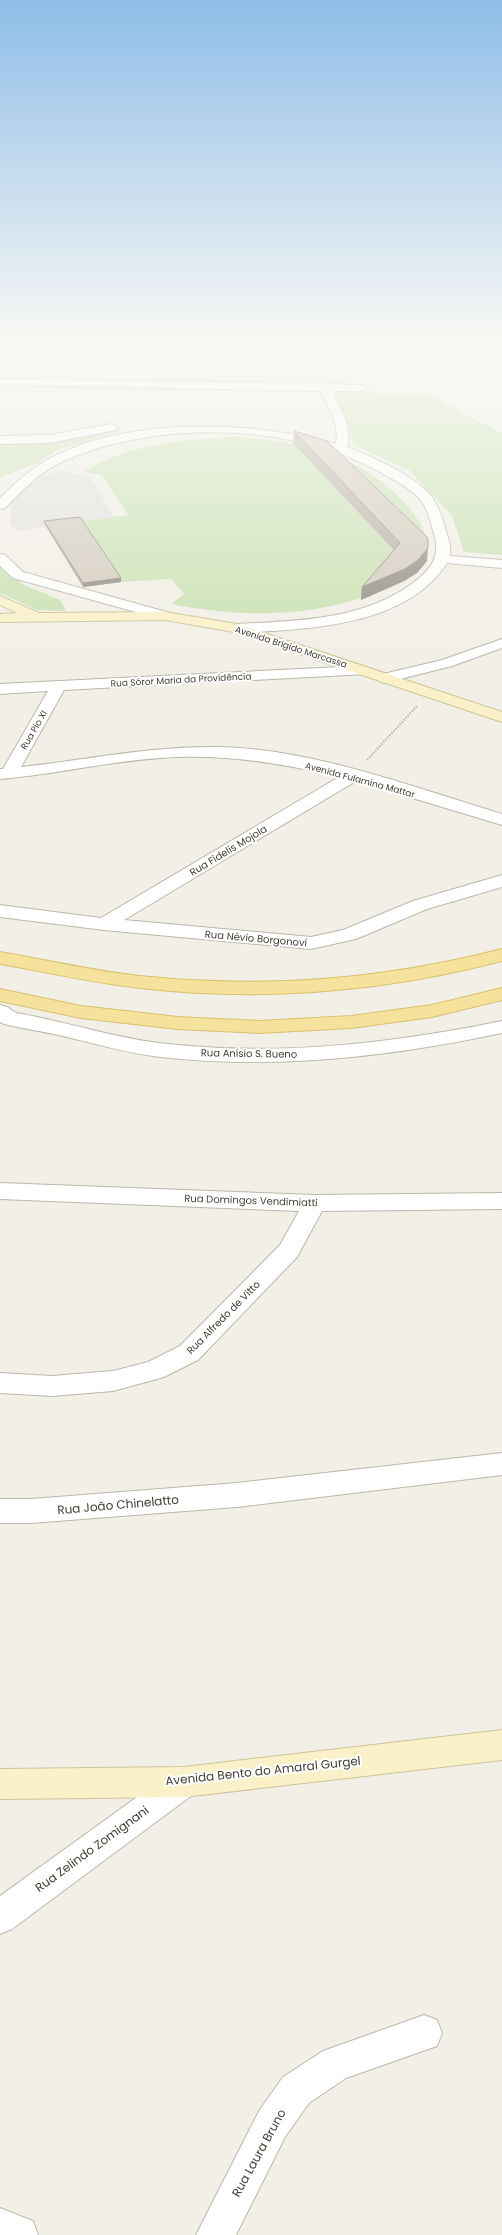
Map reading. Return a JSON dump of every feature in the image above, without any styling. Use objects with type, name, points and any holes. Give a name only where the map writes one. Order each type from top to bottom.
[{"type":"main road","points":[[0,958],[140,982],[245,988],[337,985],[421,973],[502,954]]},
{"type":"main road","points":[[0,994],[81,1012],[178,1023],[259,1027],[358,1021],[432,1011],[502,994]]},
{"type":"street","points":[[0,505],[5,494],[42,468],[65,456],[89,448]]},
{"type":"street","points":[[237,628],[282,626],[334,619],[372,610],[415,590],[432,575],[443,559],[443,542],[437,522],[430,504],[423,495],[407,482],[363,458],[340,449]]},
{"type":"street","points":[[0,485],[26,480]]},
{"type":"street","points":[[0,558],[18,575],[165,616]]},
{"type":"street","points":[[443,559],[502,564]]},
{"type":"street","points":[[44,583],[75,599],[96,616]]},
{"type":"street","points":[[0,600],[39,618]]},
{"type":"street","name":"Avenida Brígido Marcassa","points":[[0,618],[165,616],[237,628],[502,717]]},
{"type":"street","points":[[384,678],[447,663],[502,642]]},
{"type":"street","name":"Rua Sóror Maria da Providência","points":[[0,689],[362,671]]},
{"type":"street","name":"Rua Pio XI","points":[[4,773],[59,686]]},
{"type":"street","name":"Avenida Fulamina Mattar","points":[[4,773],[98,759],[178,752],[230,753],[290,761],[352,776],[502,820]]},
{"type":"street","name":"Rua Fidelis Mojola","points":[[104,924],[352,776]]},
{"type":"street","name":"Rua Névio Borgonovi","points":[[0,911],[104,924],[311,943],[349,935],[420,905],[502,881]]},
{"type":"street","name":"Rua Anísio S. Bueno","points":[[0,1011],[1,1014],[11,1019],[159,1050],[259,1055],[371,1050],[460,1036],[502,1027]]},
{"type":"street","name":"Rua Domingos Vendimiatti","points":[[0,1191],[315,1203],[502,1201]]},
{"type":"street","name":"Rua Alfredo de Vitto","points":[[0,1383],[52,1386],[113,1381],[155,1370],[189,1353],[289,1251],[315,1203]]},
{"type":"street","name":"Rua João Chinelatto","points":[[0,1511],[31,1512],[236,1495],[502,1464]]},
{"type":"street","name":"Avenida Bento do Amaral Gurgel","points":[[0,1784],[184,1782],[502,1745]]},
{"type":"street","name":"Rua Zelindo Zomignani","points":[[0,1917],[184,1782]]},
{"type":"street","name":"Rua Laura Bruno","points":[[215,2235],[272,2124],[296,2090],[336,2064],[424,2033]]},
{"type":"street","points":[[0,2227],[19,2235]]},
{"type":"path","points":[[352,776],[429,692]]},
{"type":"green space","points":[[0,448],[63,448],[57,450],[36,464],[0,477]]},
{"type":"green space","points":[[310,448],[344,459],[363,469],[382,482],[410,509],[423,529],[426,537],[427,561],[421,568],[400,583],[384,590],[343,603],[295,612],[245,613],[171,604],[184,594],[171,579],[121,582],[83,587],[45,525],[128,515],[102,475],[83,472],[100,463],[137,449]]},
{"type":"green space","points":[[361,448],[502,448],[502,555],[464,552],[452,516],[409,470]]},
{"type":"green space","points":[[0,565],[22,584],[60,600],[66,611],[37,610],[0,593]]},
{"type":"shaded area","points":[[60,471],[90,477],[114,517],[17,531],[10,524],[12,494],[27,481]]},
{"type":"building","points":[[310,448],[335,448],[428,538],[428,548],[418,560],[405,569],[362,587],[400,543]]},
{"type":"building","points":[[80,517],[121,578],[83,583],[44,521]]}]
